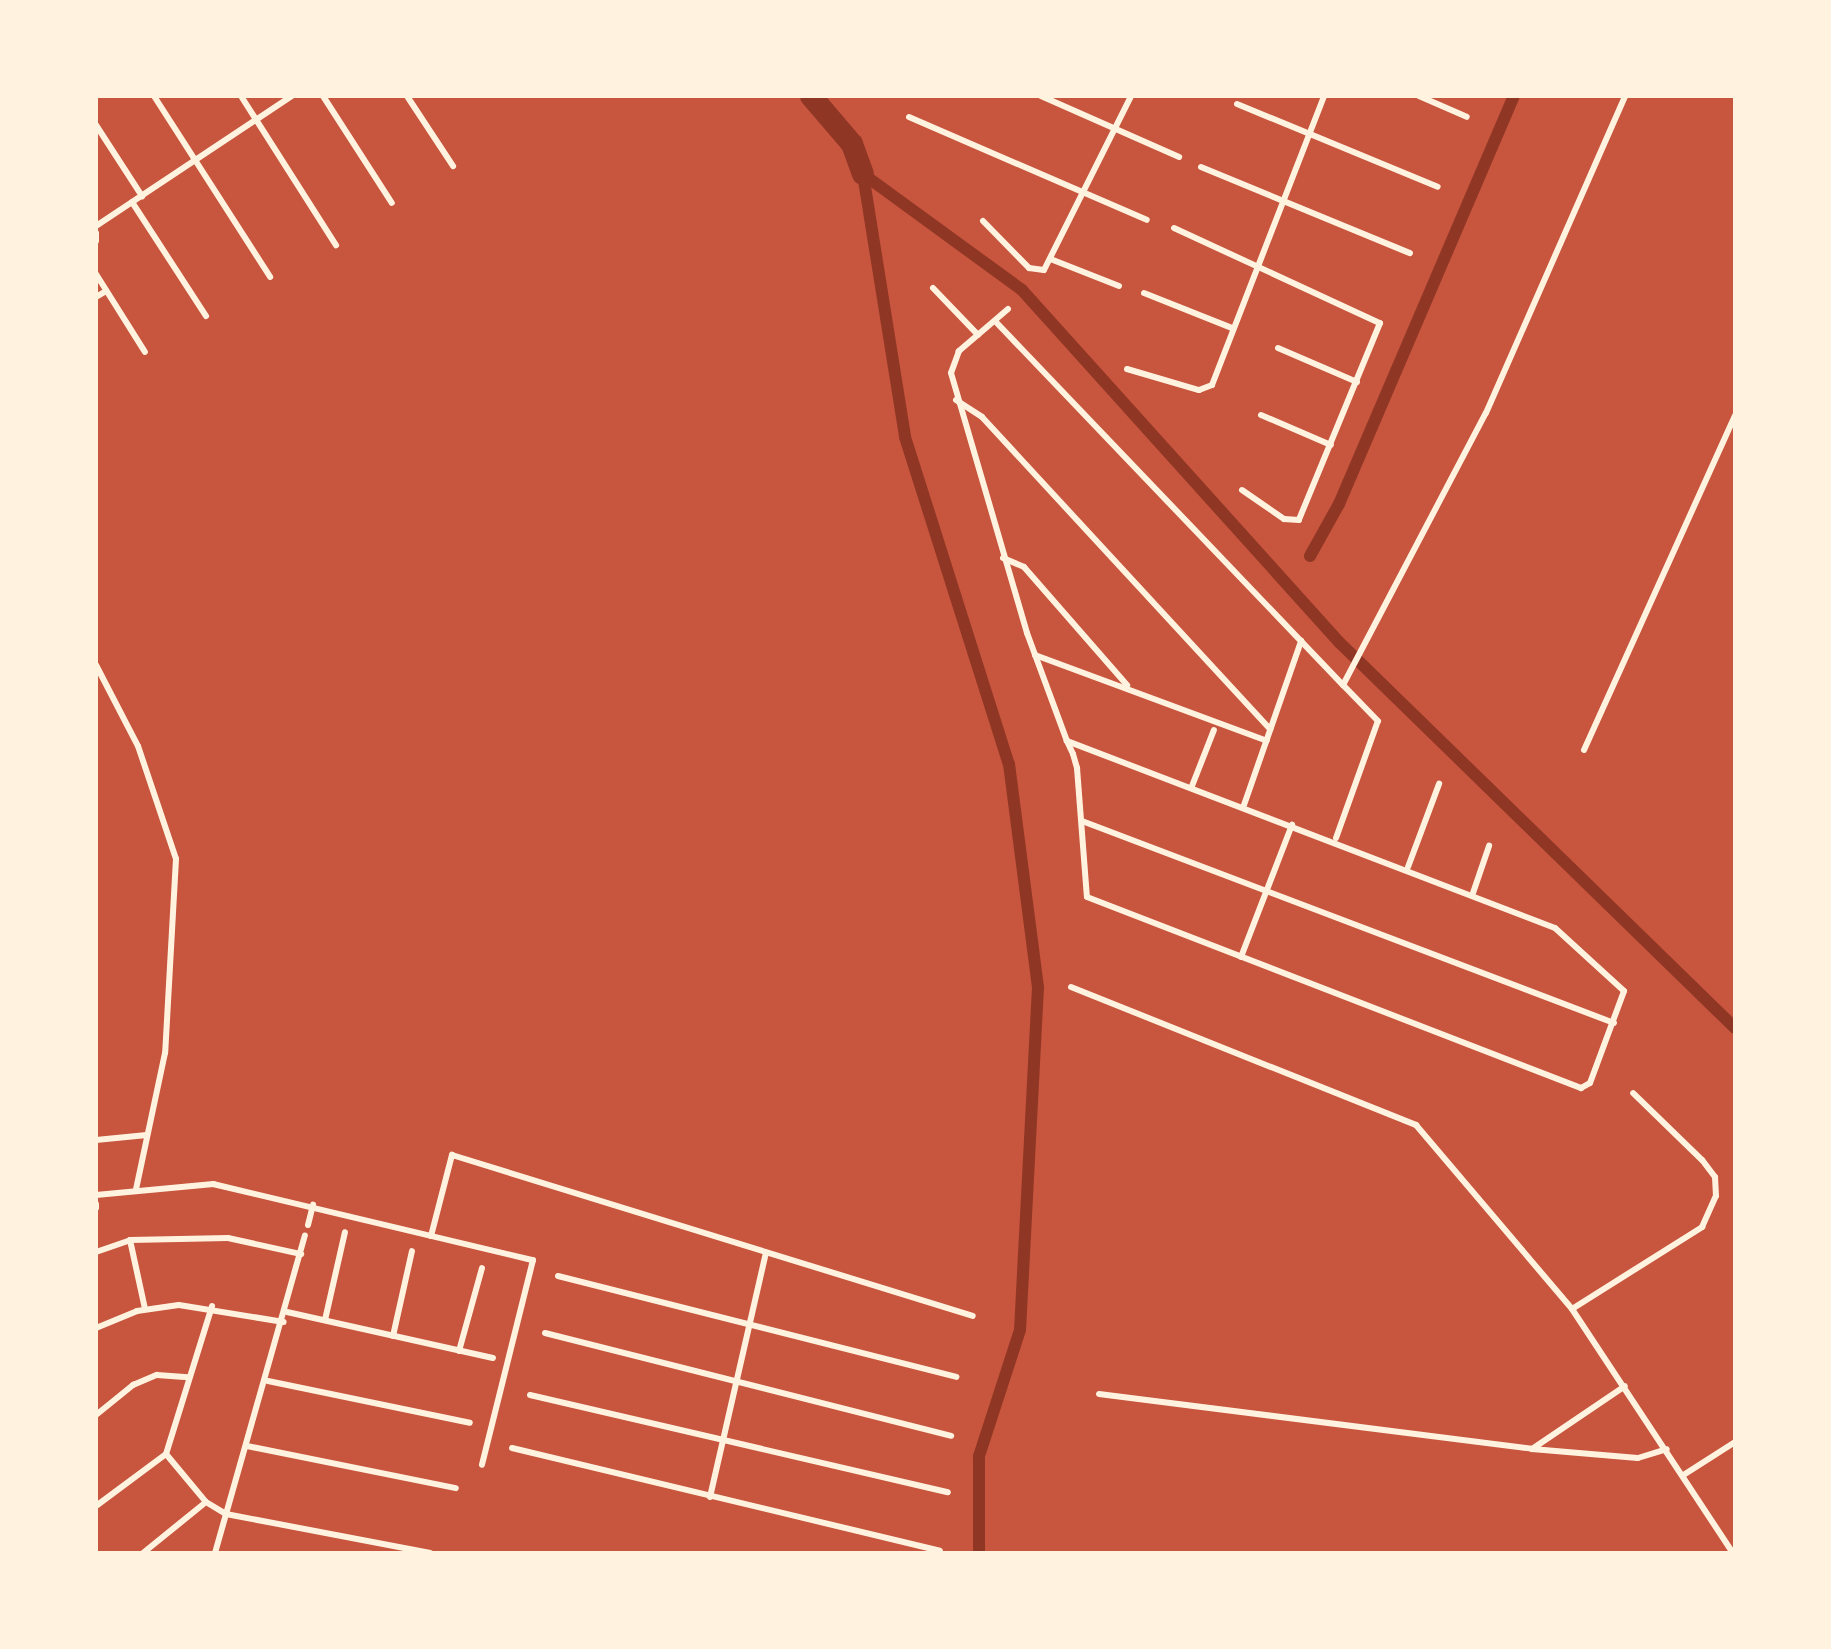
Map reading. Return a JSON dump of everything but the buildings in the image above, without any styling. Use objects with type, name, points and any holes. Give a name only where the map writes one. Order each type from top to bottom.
[{"type":"street","points":[[154,96],[270,277]]},
{"type":"street","points":[[241,96],[336,245]]},
{"type":"street","points":[[96,226],[292,96]]},
{"type":"street","points":[[323,96],[392,203]]},
{"type":"street","points":[[407,96],[453,166]]},
{"type":"street","points":[[1041,96],[1179,157]]},
{"type":"street","points":[[983,221],[1034,271],[1053,260],[1131,96]]},
{"type":"street","points":[[1127,369],[1206,389],[1223,368],[1232,328],[1254,263],[1324,96]]},
{"type":"street","points":[[1419,96],[1467,117]]},
{"type":"street","points":[[1343,685],[1486,413],[1625,96]]},
{"type":"street","points":[[1237,104],[1438,187]]},
{"type":"street","points":[[909,117],[1147,220]]},
{"type":"street","points":[[96,125],[142,196]]},
{"type":"street","points":[[1201,167],[1410,253]]},
{"type":"street","points":[[132,202],[206,316]]},
{"type":"street","points":[[1174,228],[1377,319],[1357,382],[1297,522],[1242,490]]},
{"type":"street","points":[[96,233],[96,241]]},
{"type":"street","points":[[1053,260],[1119,286]]},
{"type":"street","points":[[96,274],[145,352]]},
{"type":"street","points":[[933,288],[978,335]]},
{"type":"street","points":[[96,297],[106,291]]},
{"type":"street","points":[[1144,293],[1232,328]]},
{"type":"street","points":[[1008,309],[978,335],[951,365],[956,400],[1003,558],[1067,741],[1082,821],[1087,897],[1581,1088],[1614,1023],[1624,991],[1576,944],[1473,893],[1336,838],[1292,825],[1067,741]]},
{"type":"street","points":[[995,321],[1378,721],[1336,838]]},
{"type":"street","points":[[1278,348],[1357,382]]},
{"type":"street","points":[[956,400],[982,417],[1270,729]]},
{"type":"street","points":[[1261,415],[1331,445]]},
{"type":"street","points":[[1584,750],[1735,415]]},
{"type":"street","points":[[1003,558],[1024,567],[1128,686]]},
{"type":"street","points":[[1244,805],[1301,641]]},
{"type":"street","points":[[1035,655],[1128,686],[1267,741]]},
{"type":"street","points":[[96,665],[138,746],[176,859],[165,1053],[136,1189]]},
{"type":"street","points":[[1192,786],[1214,730]]},
{"type":"street","points":[[1408,867],[1439,784]]},
{"type":"street","points":[[1082,821],[1614,1023]]},
{"type":"street","points":[[1241,957],[1292,825]]},
{"type":"street","points":[[1473,893],[1489,846]]},
{"type":"street","points":[[1071,987],[1416,1125],[1572,1309],[1685,1474],[1733,1553]]},
{"type":"street","points":[[1572,1309],[1702,1227],[1716,1196],[1702,1160],[1633,1093]]},
{"type":"street","points":[[96,1140],[147,1135]]},
{"type":"street","points":[[431,1236],[452,1155],[973,1316]]},
{"type":"street","points":[[96,1195],[213,1184],[313,1205],[533,1260],[482,1465]]},
{"type":"street","points":[[308,1225],[313,1205]]},
{"type":"street","points":[[325,1320],[345,1232]]},
{"type":"street","points":[[215,1553],[268,1381],[305,1236]]},
{"type":"street","points":[[96,1252],[130,1240],[228,1238],[301,1254]]},
{"type":"street","points":[[130,1240],[145,1309]]},
{"type":"street","points":[[393,1336],[412,1251]]},
{"type":"street","points":[[710,1497],[734,1381],[766,1252]]},
{"type":"street","points":[[459,1351],[482,1268]]},
{"type":"street","points":[[558,1276],[956,1377]]},
{"type":"street","points":[[96,1506],[166,1454],[212,1306]]},
{"type":"street","points":[[96,1328],[145,1309],[212,1306],[284,1322]]},
{"type":"street","points":[[287,1312],[493,1358]]},
{"type":"street","points":[[545,1333],[951,1436]]},
{"type":"street","points":[[96,1415],[145,1380],[188,1377]]},
{"type":"street","points":[[268,1381],[470,1423]]},
{"type":"street","points":[[1532,1449],[1625,1386]]},
{"type":"street","points":[[1099,1394],[1532,1449],[1638,1458],[1667,1449]]},
{"type":"street","points":[[530,1395],[948,1492]]},
{"type":"street","points":[[1685,1474],[1735,1442]]},
{"type":"street","points":[[247,1446],[456,1488]]},
{"type":"street","points":[[512,1448],[940,1551]]},
{"type":"street","points":[[166,1454],[206,1502],[226,1514],[430,1553]]},
{"type":"street","points":[[143,1553],[206,1502]]},
{"type":"waterway","points":[[811,96],[852,144],[863,174]]},
{"type":"waterway","points":[[1310,556],[1339,504],[1514,96]]},
{"type":"waterway","points":[[863,174],[905,437],[1009,764],[1038,987],[1020,1330],[979,1456],[979,1553]]},
{"type":"waterway","points":[[863,174],[1022,290],[1340,643],[1735,1028]]}]
